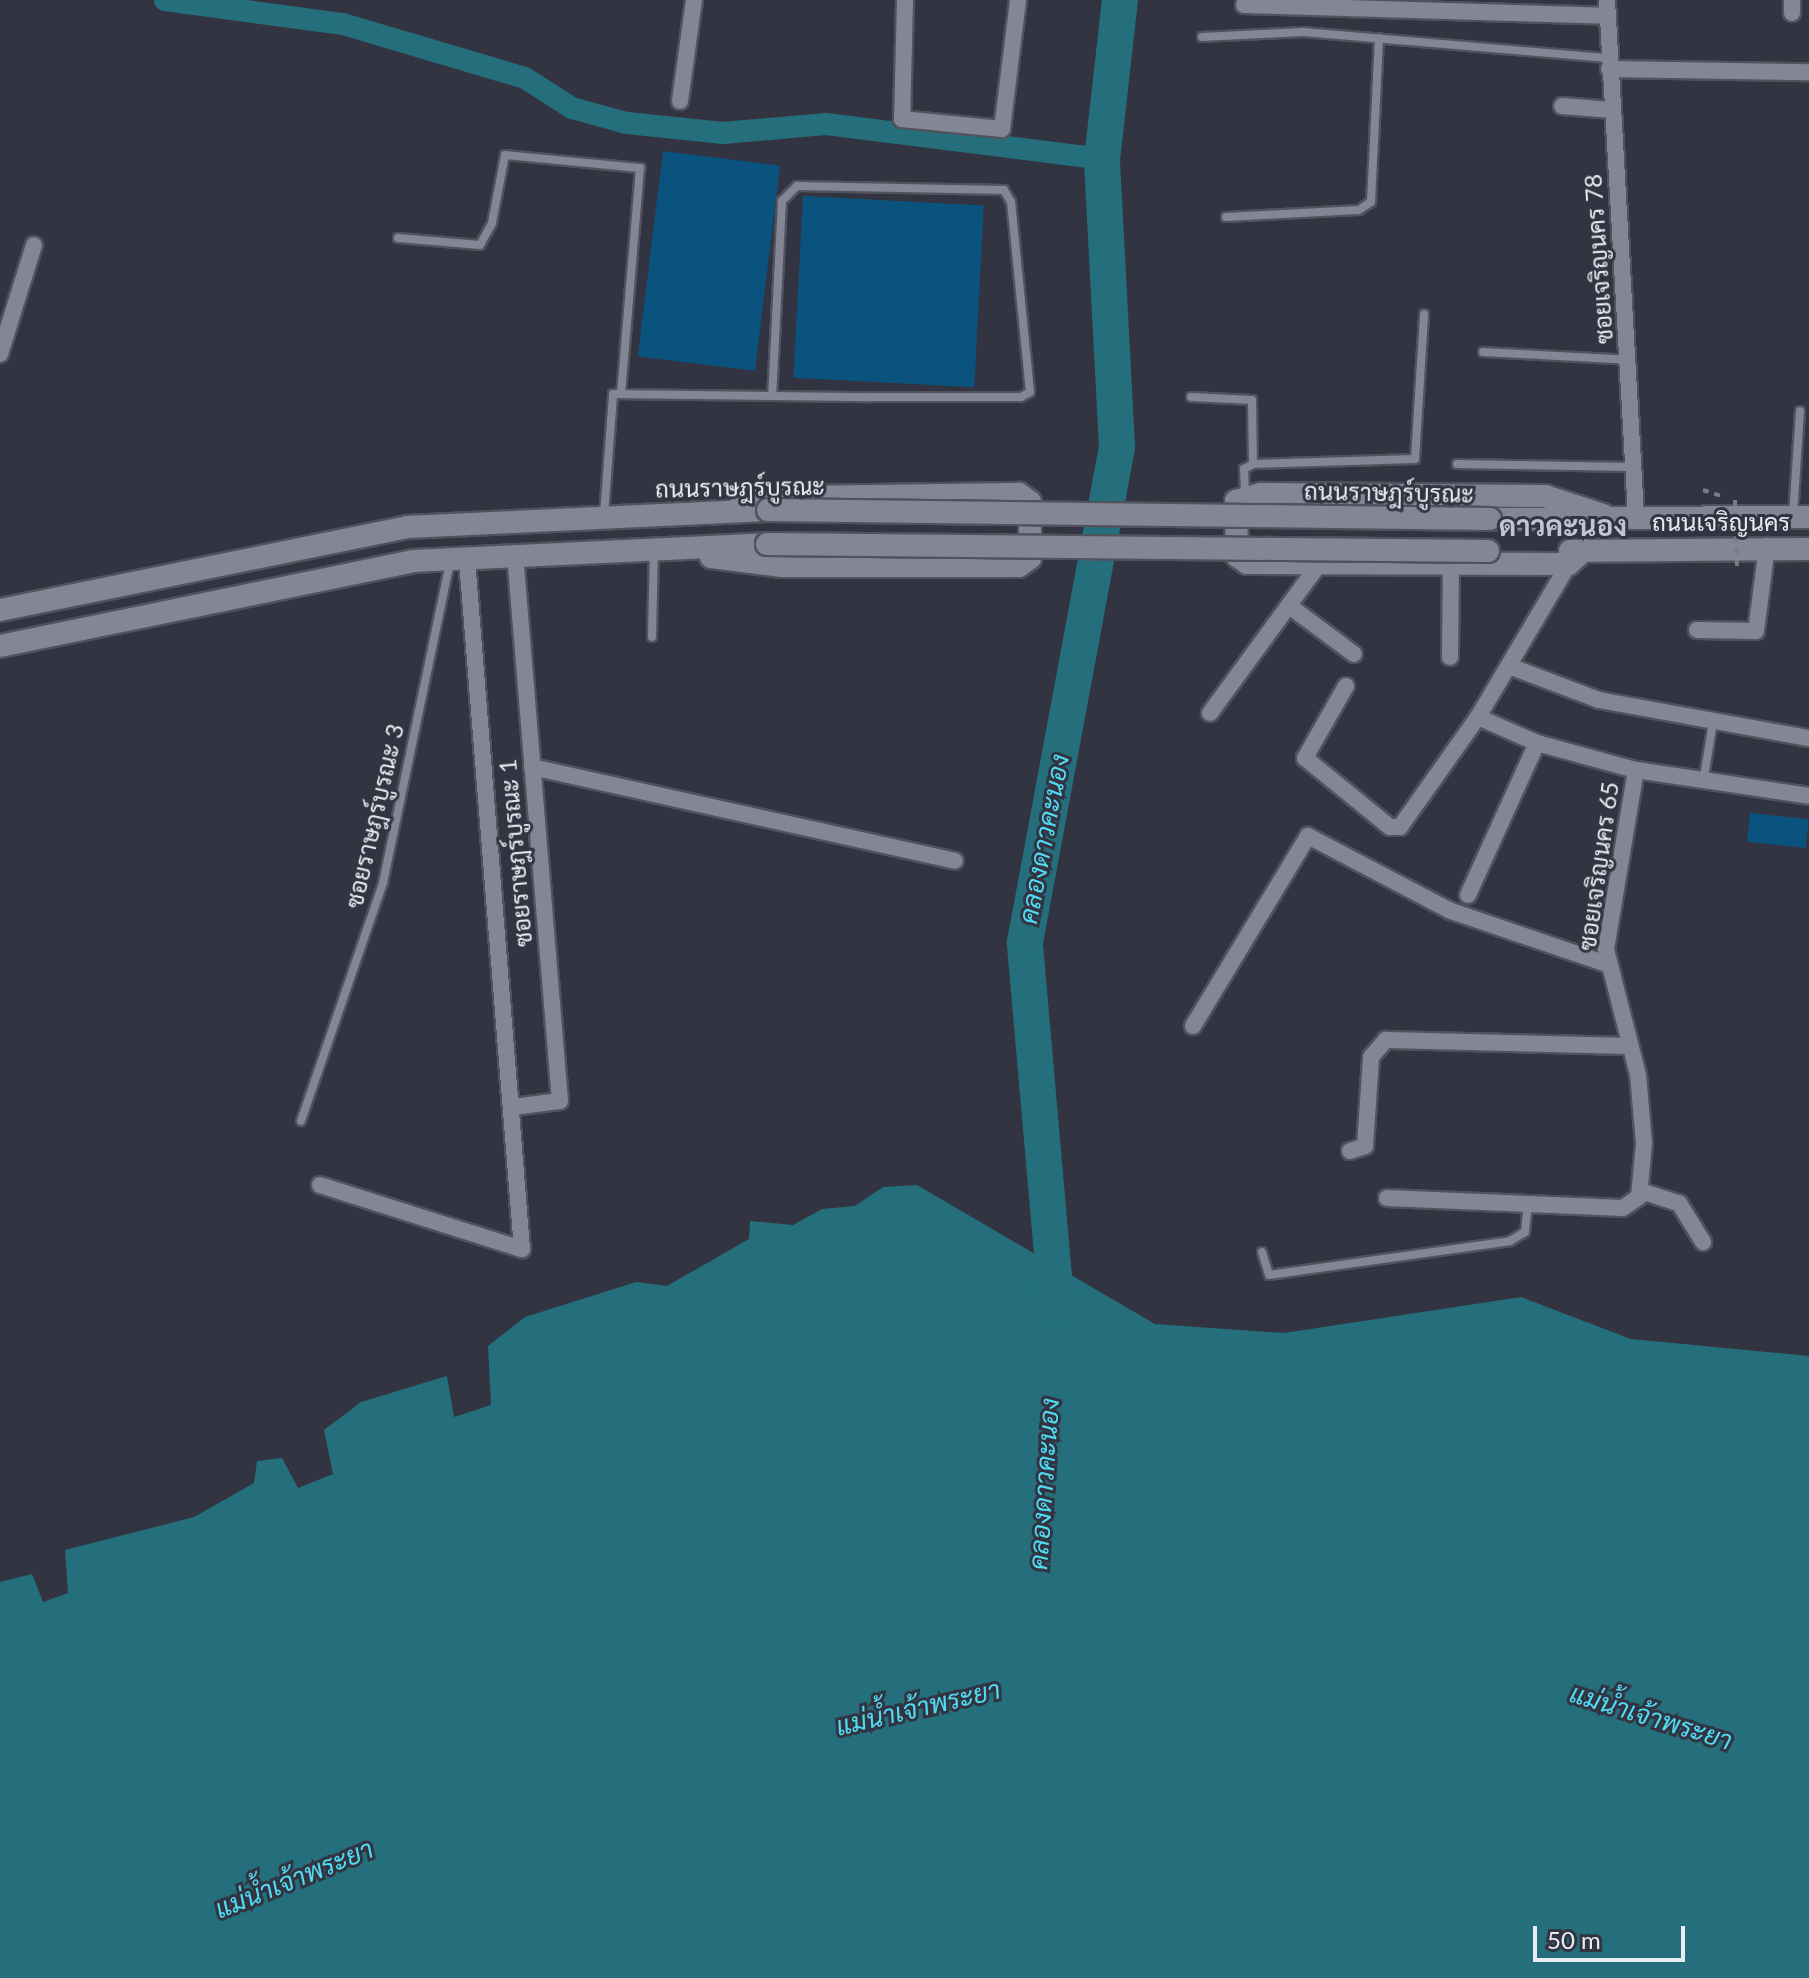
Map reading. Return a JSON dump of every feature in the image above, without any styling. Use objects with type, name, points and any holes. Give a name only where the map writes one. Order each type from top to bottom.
[{"type":"main road","points":[[0,646],[247,596],[458,560],[515,554],[682,551],[756,565],[1019,566],[1030,558],[1030,502],[1019,494],[789,493],[678,513]]},
{"type":"main road","points":[[1577,557],[1451,566],[1247,563],[1237,556],[1236,501],[1245,495],[1545,496],[1603,515]]},
{"type":"main road","name":"ถนนราษฎร์บูรณะ","points":[[0,610],[407,527],[768,510],[1490,519]]},
{"type":"main road","name":"ถนนเจริญนคร","points":[[1490,519],[1603,515],[1801,516]]},
{"type":"main road","name":"ถนนเจริญนคร","points":[[682,551],[767,544],[1488,551],[1577,557],[1767,546],[1809,549]]},
{"type":"main road","points":[[240,561],[247,596]]},
{"type":"street","points":[[680,101],[694,0]]},
{"type":"street","points":[[905,0],[902,119],[1002,129],[1018,0]]},
{"type":"street","points":[[1244,5],[1607,8]]},
{"type":"street","name":"ซอยเจริญนคร 78","points":[[1607,8],[1636,515]]},
{"type":"street","points":[[1608,64],[1809,72]]},
{"type":"street","points":[[1562,106],[1612,110]]},
{"type":"street","points":[[0,354],[34,245]]},
{"type":"street","points":[[1697,630],[1756,631],[1767,546]]},
{"type":"street","name":"ซอยราษฎร์บูรณะ 1","points":[[513,1107],[560,1101],[515,554]]},
{"type":"street","points":[[1346,686],[1305,758],[1390,827],[1400,827],[1478,717],[1577,557]]},
{"type":"street","name":"ซอยราษฎร์บูรณะ 1","points":[[320,1185],[522,1249],[513,1107],[458,560]]},
{"type":"street","points":[[1210,713],[1292,608],[1319,564]]},
{"type":"street","points":[[1450,657],[1451,566]]},
{"type":"street","points":[[1292,608],[1354,654]]},
{"type":"street","points":[[1509,666],[1599,700],[1809,738]]},
{"type":"street","name":"ซอยเจริญนคร 65","points":[[1478,717],[1537,743],[1636,770],[1607,964],[1630,1046],[1644,1143],[1641,1191]]},
{"type":"street","points":[[1468,895],[1537,743]]},
{"type":"street","points":[[532,767],[955,861]]},
{"type":"street","points":[[1636,770],[1704,777],[1809,796]]},
{"type":"street","points":[[1193,1026],[1308,836],[1451,911],[1607,964]]},
{"type":"street","points":[[1350,1151],[1366,1143],[1371,1057],[1386,1040],[1630,1046]]},
{"type":"street","points":[[1387,1198],[1623,1208],[1641,1191],[1679,1203],[1703,1242]]},
{"type":"lane","points":[[1202,37],[1269,30],[1379,38],[1608,64]]},
{"type":"lane","points":[[1226,217],[1359,210],[1371,202],[1379,38]]},
{"type":"lane","points":[[398,238],[480,245],[492,223],[505,155],[640,168],[621,394]]},
{"type":"lane","points":[[604,518],[608,400],[621,394],[772,396],[1021,397],[1030,392],[1011,202],[1004,190],[797,186],[782,201],[772,396]]},
{"type":"lane","points":[[1245,495],[1244,469],[1253,464],[1409,464],[1417,451],[1424,314]]},
{"type":"lane","points":[[1483,352],[1629,360]]},
{"type":"lane","points":[[1191,397],[1252,400],[1253,464]]},
{"type":"lane","points":[[1800,411],[1801,516]]},
{"type":"lane","points":[[1457,464],[1632,467]]},
{"type":"lane","points":[[652,637],[654,552]]},
{"type":"lane","name":"ซอยราษฎร์บูรณะ 3","points":[[301,1121],[383,883],[458,560]]},
{"type":"lane","points":[[1704,777],[1713,722]]},
{"type":"lane","points":[[1262,1252],[1269,1275],[1510,1241],[1525,1232],[1528,1203]]},
{"type":"path","points":[[1735,500],[1737,566]]},
{"type":"water","name":"แม่น้ำเจ้าพระยา","points":[[917,1185],[1155,1324],[1284,1333],[1521,1297],[1631,1339],[1809,1356],[1809,1978],[0,1978],[0,1582],[32,1574],[43,1602],[68,1593],[65,1550],[194,1517],[254,1483],[257,1461],[282,1458],[298,1488],[333,1474],[324,1430],[361,1402],[447,1376],[454,1417],[491,1405],[488,1346],[525,1317],[636,1282],[667,1286],[749,1239],[750,1221],[793,1225],[822,1209],[855,1206],[883,1187]]},
{"type":"building","points":[[663,151],[780,165],[755,371],[638,356]]},
{"type":"building","points":[[803,196],[984,205],[974,387],[793,378]]},
{"type":"building","points":[[1750,813],[1809,819],[1806,848],[1747,842]]},
{"type":"waterway","points":[[165,0],[343,24],[525,78],[572,108],[627,123],[723,133],[826,124],[1102,159]]},
{"type":"waterway","name":"คลองดาวคะนอง","points":[[1057,1311],[1025,942],[1117,447],[1102,160],[1120,0]]},
{"type":"district","name":"ดาวคะนอง","points":[[1563,525]]}]
